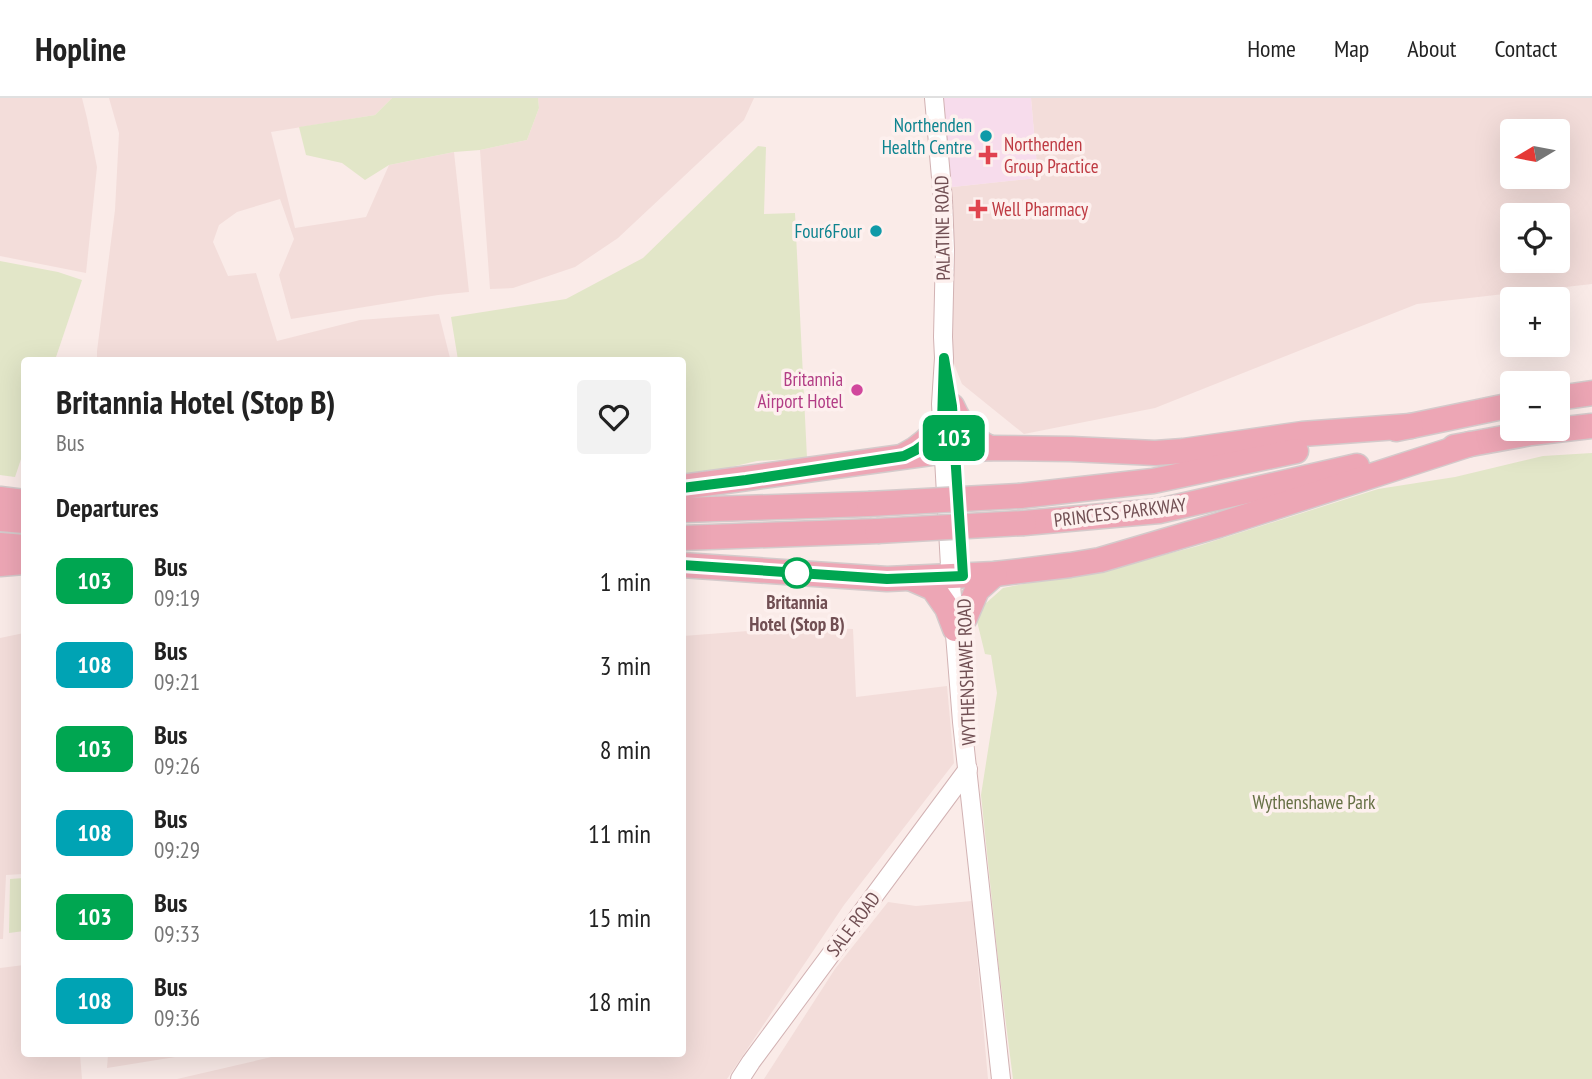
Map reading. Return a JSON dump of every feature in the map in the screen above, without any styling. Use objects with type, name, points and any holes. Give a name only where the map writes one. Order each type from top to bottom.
[{"type":"highway","points":[[1570,396],[1592,393]]},
{"type":"highway","name":"PRINCESS PARKWAY","points":[[686,510],[1020,496],[1153,481],[1500,407]]},
{"type":"highway","points":[[904,456],[928,441],[947,414],[959,422],[970,435],[990,448]]},
{"type":"highway","points":[[686,487],[904,456],[990,448],[1155,453],[1302,434],[1411,426]]},
{"type":"highway","name":"PRINCESS PARKWAY","points":[[686,538],[1024,523],[1159,511],[1325,472],[1471,443],[1592,426]]},
{"type":"highway","points":[[686,565],[854,577],[909,578],[995,574],[1070,565],[1100,560],[1219,525],[1471,443]]},
{"type":"highway","points":[[0,499],[21,502]]},
{"type":"highway","points":[[0,519],[21,521]]},
{"type":"highway","points":[[0,545],[21,547]]},
{"type":"highway","points":[[0,564],[21,562]]},
{"type":"highway","points":[[909,578],[933,589],[960,624],[977,590],[995,574]]},
{"type":"main road","name":"PALATINE ROAD","points":[[934,98],[945,250],[944,358]]},
{"type":"main road","name":"WYTHENSHAWE ROAD","points":[[944,358],[968,769],[1001,1079]]},
{"type":"main road","name":"SALE ROAD","points":[[740,1079],[968,769]]},
{"type":"shaded area","points":[[0,98],[82,98],[97,167],[86,273],[0,256]]},
{"type":"shaded area","points":[[109,98],[392,98],[375,115],[271,132],[295,228],[366,217],[389,165],[454,152],[469,292],[291,319],[279,275],[294,239],[280,199],[237,212],[219,225],[213,242],[228,276],[256,273],[277,341],[360,320],[439,314],[450,357],[97,357],[115,210],[119,133]]},
{"type":"shaded area","points":[[538,98],[754,98],[744,120],[618,238],[575,267],[513,288],[490,289],[480,150],[527,140],[539,108]]},
{"type":"shaded area","name":"Northenden Group Practice","points":[[935,98],[1031,98],[1038,178],[943,188]]},
{"type":"shaded area","points":[[1031,98],[1592,98],[1592,284],[1566,287],[1500,287],[1500,295],[1417,304],[1155,408],[1024,434],[962,384],[943,337],[943,188],[1038,178]]},
{"type":"shaded area","points":[[799,627],[853,629],[856,697],[947,686],[954,763],[844,905],[727,1079],[177,1079],[272,1057],[686,1057],[686,636]]},
{"type":"shaded area","points":[[21,634],[21,874],[6,875],[3,939],[0,939],[0,638]]},
{"type":"shaded area","points":[[972,901],[988,1079],[764,1079],[835,969],[888,902],[916,906]]},
{"type":"shaded area","points":[[21,965],[21,1057],[80,1057],[82,1079],[0,1079],[0,968]]},
{"type":"shaded area","points":[[108,1057],[175,1057],[107,1068]]},
{"type":"green space","points":[[392,98],[538,98],[539,108],[527,140],[389,165],[365,180],[342,163],[306,155],[299,127],[375,115]]},
{"type":"green space","points":[[758,146],[766,147],[764,214],[795,213],[807,458],[757,461],[686,477],[686,357],[458,357],[451,317],[566,299],[643,258]]},
{"type":"green space","points":[[0,261],[58,272],[82,280],[56,357],[21,357],[21,459],[15,477],[0,475]]},
{"type":"green space","name":"Wythenshawe Park","points":[[1592,453],[1592,1079],[1013,1079],[981,795],[997,693],[991,655],[985,654],[975,613],[1003,588],[1144,560],[1198,546],[1378,489],[1455,477],[1543,456]]},
{"type":"green space","points":[[21,878],[21,931],[9,933],[10,879]]},
{"type":"bus line","name":"103","points":[[686,487],[904,456],[916,450],[928,441],[942,422],[944,358],[952,406],[963,576],[887,579],[686,565]]},
{"type":"place","name":"Northenden Health Centre","points":[[986,136]]},
{"type":"place","name":"Northenden Group Practice","points":[[988,155]]},
{"type":"place","name":"Well Pharmacy","points":[[978,209]]},
{"type":"place","name":"Four6Four","points":[[876,231]]},
{"type":"place","name":"Britannia Airport Hotel","points":[[857,390]]},
{"type":"place","name":"Britannia Hotel (Stop B)","points":[[797,573]]}]
